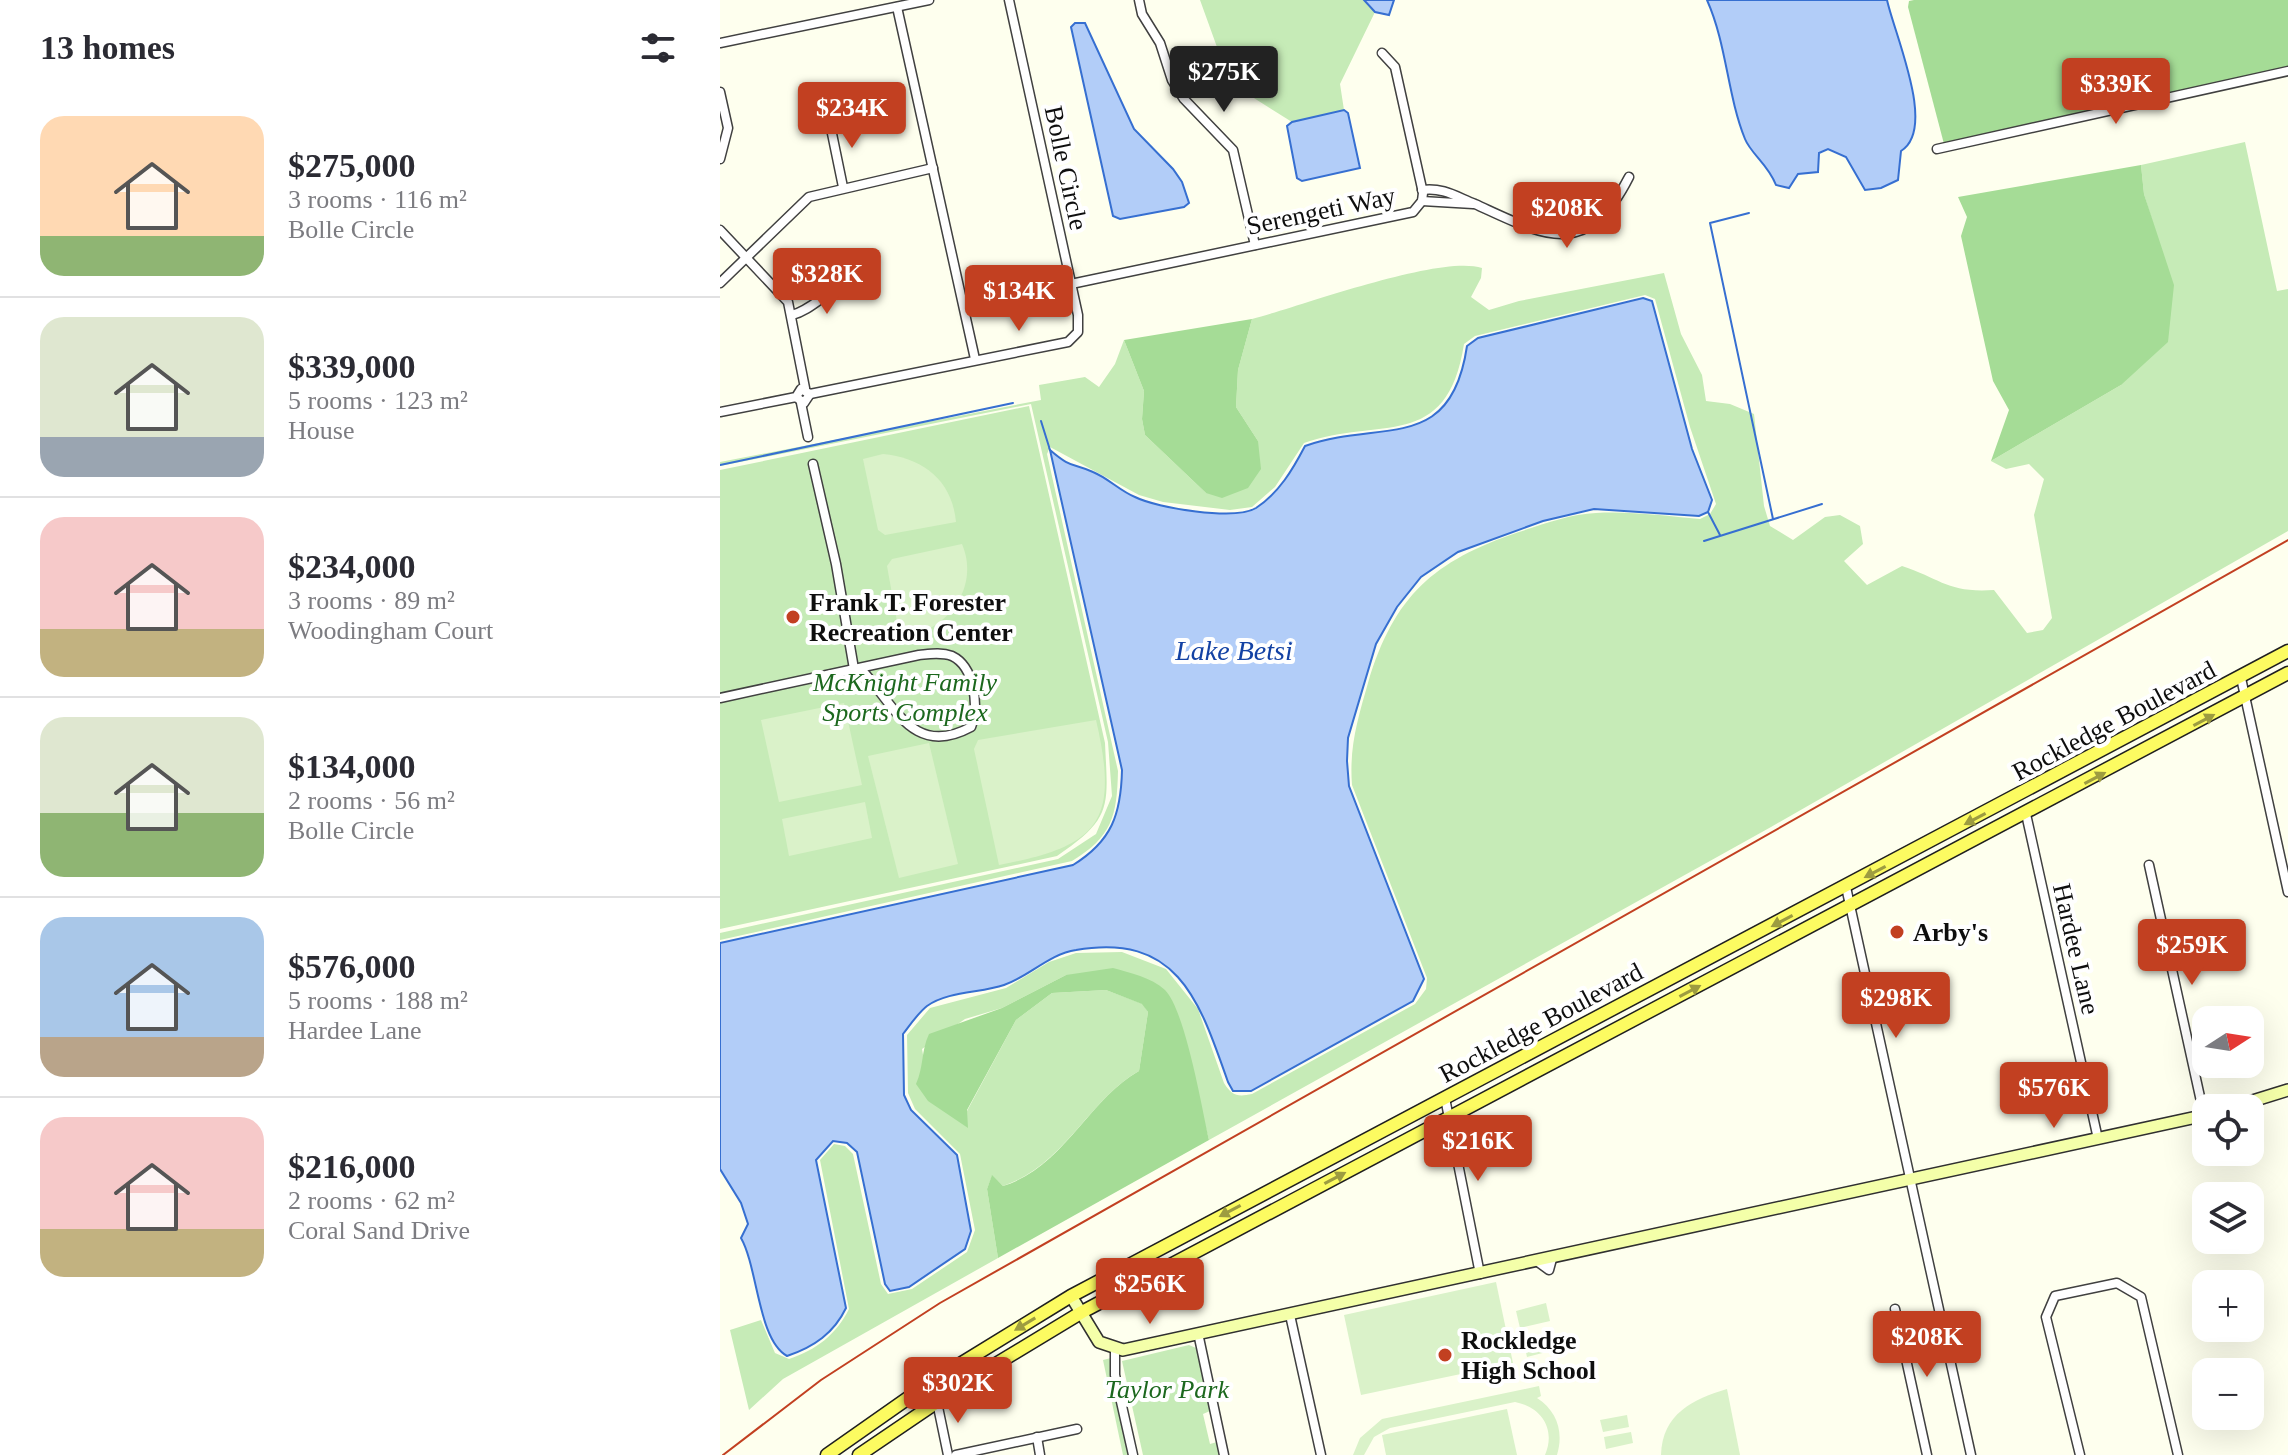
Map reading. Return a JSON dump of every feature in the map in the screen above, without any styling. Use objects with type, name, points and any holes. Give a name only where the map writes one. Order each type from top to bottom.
[{"type":"main road","name":"Rockledge Boulevard","points":[[827,1455],[931,1382],[1071,1296],[2288,651]]},
{"type":"main road","name":"Rockledge Boulevard","points":[[859,1455],[937,1402],[1082,1312],[2288,673]]},
{"type":"main road","points":[[2026,814],[2030,802],[2044,783]]},
{"type":"main road","points":[[1646,1014],[1665,982]]},
{"type":"main road","points":[[1597,1040],[1613,1010]]},
{"type":"main road","points":[[1298,1197],[1304,1183],[1324,1162]]},
{"type":"main road","points":[[1266,1214],[1280,1198],[1284,1183]]},
{"type":"main road","points":[[937,1402],[938,1393],[953,1369]]},
{"type":"main road","points":[[909,1420],[931,1382]]},
{"type":"street","points":[[720,43],[929,0]]},
{"type":"street","name":"Bolle Circle","points":[[975,359],[1041,348],[1074,337],[1079,327],[1009,0]]},
{"type":"street","points":[[1139,0],[1142,14],[1160,43],[1172,80],[1184,99],[1233,150],[1255,245]]},
{"type":"street","points":[[808,437],[797,392],[975,359],[897,7]]},
{"type":"street","name":"Serengeti Way","points":[[1071,284],[1413,212],[1422,201],[1422,190],[1395,67],[1382,53]]},
{"type":"street","points":[[1937,149],[2288,71]]},
{"type":"street","points":[[720,92],[728,128],[720,159]]},
{"type":"street","points":[[829,119],[843,187]]},
{"type":"street","points":[[720,283],[809,197],[933,168]]},
{"type":"street","points":[[1422,190],[1453,194],[1533,232],[1572,234],[1610,210],[1629,177]]},
{"type":"street","points":[[1422,201],[1473,204]]},
{"type":"street","points":[[720,230],[788,302],[807,391]]},
{"type":"street","points":[[792,315],[808,310],[849,282],[858,283]]},
{"type":"street","points":[[720,412],[798,400]]},
{"type":"street","points":[[720,698],[857,669],[919,655],[941,653],[955,657],[968,672],[977,713],[971,727],[959,734],[937,736],[914,732],[900,721],[880,689],[857,669],[813,464]]},
{"type":"street","points":[[2241,678],[2288,892]]},
{"type":"street","name":"Hardee Lane","points":[[2026,814],[2098,1139]]},
{"type":"street","points":[[2149,865],[2200,1094]]},
{"type":"street","points":[[1846,887],[1971,1455]]},
{"type":"street","points":[[2264,1097],[2288,1090]]},
{"type":"street","points":[[1445,1098],[1480,1274]]},
{"type":"street","points":[[1071,1296],[1099,1342],[1119,1350],[2192,1118]]},
{"type":"street","points":[[2080,1455],[2046,1317],[2055,1296],[2117,1283],[2129,1287],[2141,1297],[2178,1455]]},
{"type":"street","points":[[1895,1309],[1927,1455]]},
{"type":"street","points":[[1290,1315],[1321,1455]]},
{"type":"street","points":[[1198,1333],[1224,1455]]},
{"type":"street","points":[[1119,1350],[1115,1375],[1133,1455]]},
{"type":"street","points":[[937,1402],[948,1455]]},
{"type":"street","points":[[956,1455],[1077,1429]]},
{"type":"street","points":[[1037,1437],[1040,1455]]},
{"type":"green space","points":[[1200,0],[1364,0],[1375,12],[1340,84],[1344,110],[1292,122],[1246,93],[1226,72]]},
{"type":"green space","points":[[2288,0],[2288,67],[1944,144],[1908,7],[1909,1]]},
{"type":"green space","points":[[2245,142],[2277,291],[2288,289],[2288,531],[1771,827],[1209,1140],[1174,1007],[1066,975],[1002,1008],[965,1019],[922,1049],[925,1066],[967,1127],[967,1111],[1016,1020],[1052,993],[1106,990],[1143,1004],[1148,1012],[1139,1071],[1106,1098],[1043,1163],[1003,1186],[992,1176],[987,1189],[998,1258],[783,1379],[749,1410],[730,1330],[761,1320],[775,1353],[789,1359],[824,1340],[838,1327],[849,1309],[820,1160],[834,1144],[845,1146],[853,1154],[881,1284],[888,1294],[912,1289],[967,1252],[975,1230],[960,1154],[915,1109],[908,1093],[907,1035],[930,1008],[1006,988],[1049,962],[1076,953],[1122,952],[1166,969],[1198,1009],[1224,1083],[1233,1093],[1243,1095],[1252,1094],[1415,1004],[1426,989],[1427,978],[1352,785],[1353,745],[1358,721],[1378,653],[1390,627],[1421,586],[1440,570],[1489,543],[1577,515],[1622,513],[1700,519],[1710,514],[1716,504],[1690,427],[1655,299],[1645,295],[1475,336],[1464,344],[1455,378],[1442,402],[1426,416],[1406,424],[1332,435],[1304,443],[1275,487],[1252,507],[1230,510],[1163,502],[1139,495],[1050,447],[1047,454],[1118,771],[1114,813],[1104,834],[1072,861],[720,940],[720,933],[1058,859],[1096,834],[1112,796],[1108,742],[1031,404],[720,466],[720,462],[1041,400],[1039,385],[1085,377],[1099,387],[1115,364],[1124,340],[1144,391],[1142,419],[1145,435],[1206,493],[1258,441],[1236,407],[1238,370],[1252,319],[1370,283],[1436,268],[1482,268],[1481,278],[1471,297],[1489,310],[1519,301],[1664,273],[1681,334],[1702,375],[1706,401],[1730,404],[1754,414],[1764,506],[1770,526],[1793,540],[1825,517],[1840,515],[1860,526],[1863,544],[1844,561],[1867,585],[1902,566],[1955,587],[1994,590],[2027,633],[2043,630],[2052,618],[2034,515],[2044,479],[2029,464],[2006,469],[1991,461],[2121,385],[2156,233],[2144,194],[2141,165]]},
{"type":"green space","points":[[2141,165],[2144,194],[2174,285],[2168,342],[2121,385],[1991,461],[2009,410],[1993,381],[1961,236],[1967,217],[1958,197]]},
{"type":"green space","points":[[1252,319],[1238,370],[1236,407],[1258,441],[1261,469],[1248,488],[1222,498],[1206,493],[1145,435],[1142,419],[1144,391],[1124,340]]},
{"type":"green space","name":"McKnight Family Sports Complex","points":[[1029,406],[1105,743],[1106,797],[1098,820],[1057,856],[720,929],[720,470]]},
{"type":"green space","points":[[883,454],[911,460],[933,474],[949,494],[956,522],[885,535],[878,530],[863,459]]},
{"type":"green space","points":[[962,544],[967,577],[955,606],[931,628],[900,638],[887,566],[892,559]]},
{"type":"green space","points":[[844,703],[862,785],[779,802],[761,720]]},
{"type":"green space","points":[[1096,720],[1105,783],[1102,806],[1094,824],[1080,838],[1059,849],[999,865],[974,749],[978,740]]},
{"type":"green space","points":[[929,743],[958,864],[899,878],[868,756]]},
{"type":"green space","points":[[865,802],[872,838],[789,856],[782,819]]},
{"type":"green space","points":[[1113,968],[1153,982],[1165,990],[1172,1001],[1192,1060],[1209,1140],[998,1258],[987,1189],[992,1175],[1003,1186],[1043,1164],[1105,1098],[1139,1071],[1148,1012],[1142,1004],[1106,990],[1052,993],[1016,1020],[967,1110],[968,1128],[928,1101],[916,1084],[926,1040],[929,1034],[1002,1008],[1066,975]]},
{"type":"green space","points":[[1496,1282],[1513,1363],[1361,1395],[1344,1315]]},
{"type":"green space","points":[[1546,1303],[1550,1321],[1520,1328],[1516,1311]]},
{"type":"green space","points":[[1553,1332],[1558,1349],[1527,1357],[1523,1339]]},
{"type":"green space","name":"Taylor Park","points":[[1189,1345],[1196,1348],[1210,1411],[1203,1414],[1210,1444],[1217,1442],[1220,1455],[1143,1455],[1122,1361]]},
{"type":"green space","points":[[1111,1358],[1111,1376],[1128,1455],[1123,1455],[1103,1360]]},
{"type":"green space","points":[[1539,1386],[1541,1396],[1537,1398],[1550,1409],[1559,1430],[1557,1455],[1545,1455],[1549,1437],[1539,1414],[1515,1402],[1390,1428],[1374,1437],[1364,1455],[1353,1455],[1360,1438],[1382,1419]]},
{"type":"green space","points":[[1727,1389],[1740,1455],[1661,1455],[1667,1429],[1682,1410],[1691,1403]]},
{"type":"green space","points":[[1507,1409],[1517,1455],[1386,1455],[1382,1435]]},
{"type":"green space","points":[[1627,1415],[1629,1427],[1603,1432],[1600,1420]]},
{"type":"green space","points":[[1631,1432],[1633,1443],[1606,1449],[1604,1437]]},
{"type":"water","points":[[1364,0],[1394,0],[1389,15],[1375,12]]},
{"type":"water","points":[[1707,0],[1887,0],[1914,103],[1915,123],[1911,140],[1901,151],[1898,180],[1881,188],[1865,190],[1846,157],[1828,149],[1819,153],[1818,172],[1798,174],[1789,188],[1776,185],[1745,139],[1734,105],[1719,34]]},
{"type":"water","points":[[1075,23],[1085,23],[1134,129],[1182,182],[1189,203],[1184,207],[1120,219],[1113,216],[1071,27]]},
{"type":"water","points":[[1344,110],[1348,113],[1360,168],[1302,181],[1297,178],[1287,126],[1292,122]]},
{"type":"water","name":"Lake Betsi","points":[[1643,298],[1652,301],[1692,449],[1712,500],[1708,512],[1699,516],[1594,509],[1543,521],[1458,552],[1421,577],[1397,607],[1376,644],[1348,738],[1349,786],[1424,979],[1413,1001],[1251,1091],[1233,1091],[1195,1001],[1180,980],[1162,963],[1139,952],[1111,947],[1066,952],[1004,985],[935,1001],[920,1012],[903,1034],[904,1095],[911,1110],[957,1155],[971,1231],[965,1249],[909,1287],[890,1291],[885,1284],[857,1152],[847,1143],[833,1141],[816,1160],[846,1308],[836,1325],[806,1348],[787,1356],[777,1348],[764,1320],[741,1238],[748,1224],[741,1203],[720,1169],[720,943],[1073,865],[1105,836],[1116,813],[1122,770],[1050,450],[1067,463],[1086,469],[1146,501],[1196,512],[1246,512],[1264,502],[1278,488],[1305,446],[1333,438],[1408,427],[1429,418],[1446,404],[1459,380],[1467,346],[1478,338]]},
{"type":"waterway","points":[[1749,213],[1710,223],[1773,519]]},
{"type":"waterway","points":[[720,465],[1013,403]]},
{"type":"waterway","points":[[1041,421],[1050,450]]},
{"type":"waterway","points":[[1704,541],[1822,504]]},
{"type":"waterway","points":[[1708,512],[1720,535]]},
{"type":"railway","points":[[723,1455],[821,1380],[940,1303],[2288,540]]},
{"type":"place","name":"Frank T. Forester Recreation Center","points":[[793,617]]},
{"type":"place","name":"Arby's","points":[[1897,932]]},
{"type":"place","name":"Rockledge High School","points":[[1445,1355]]}]
